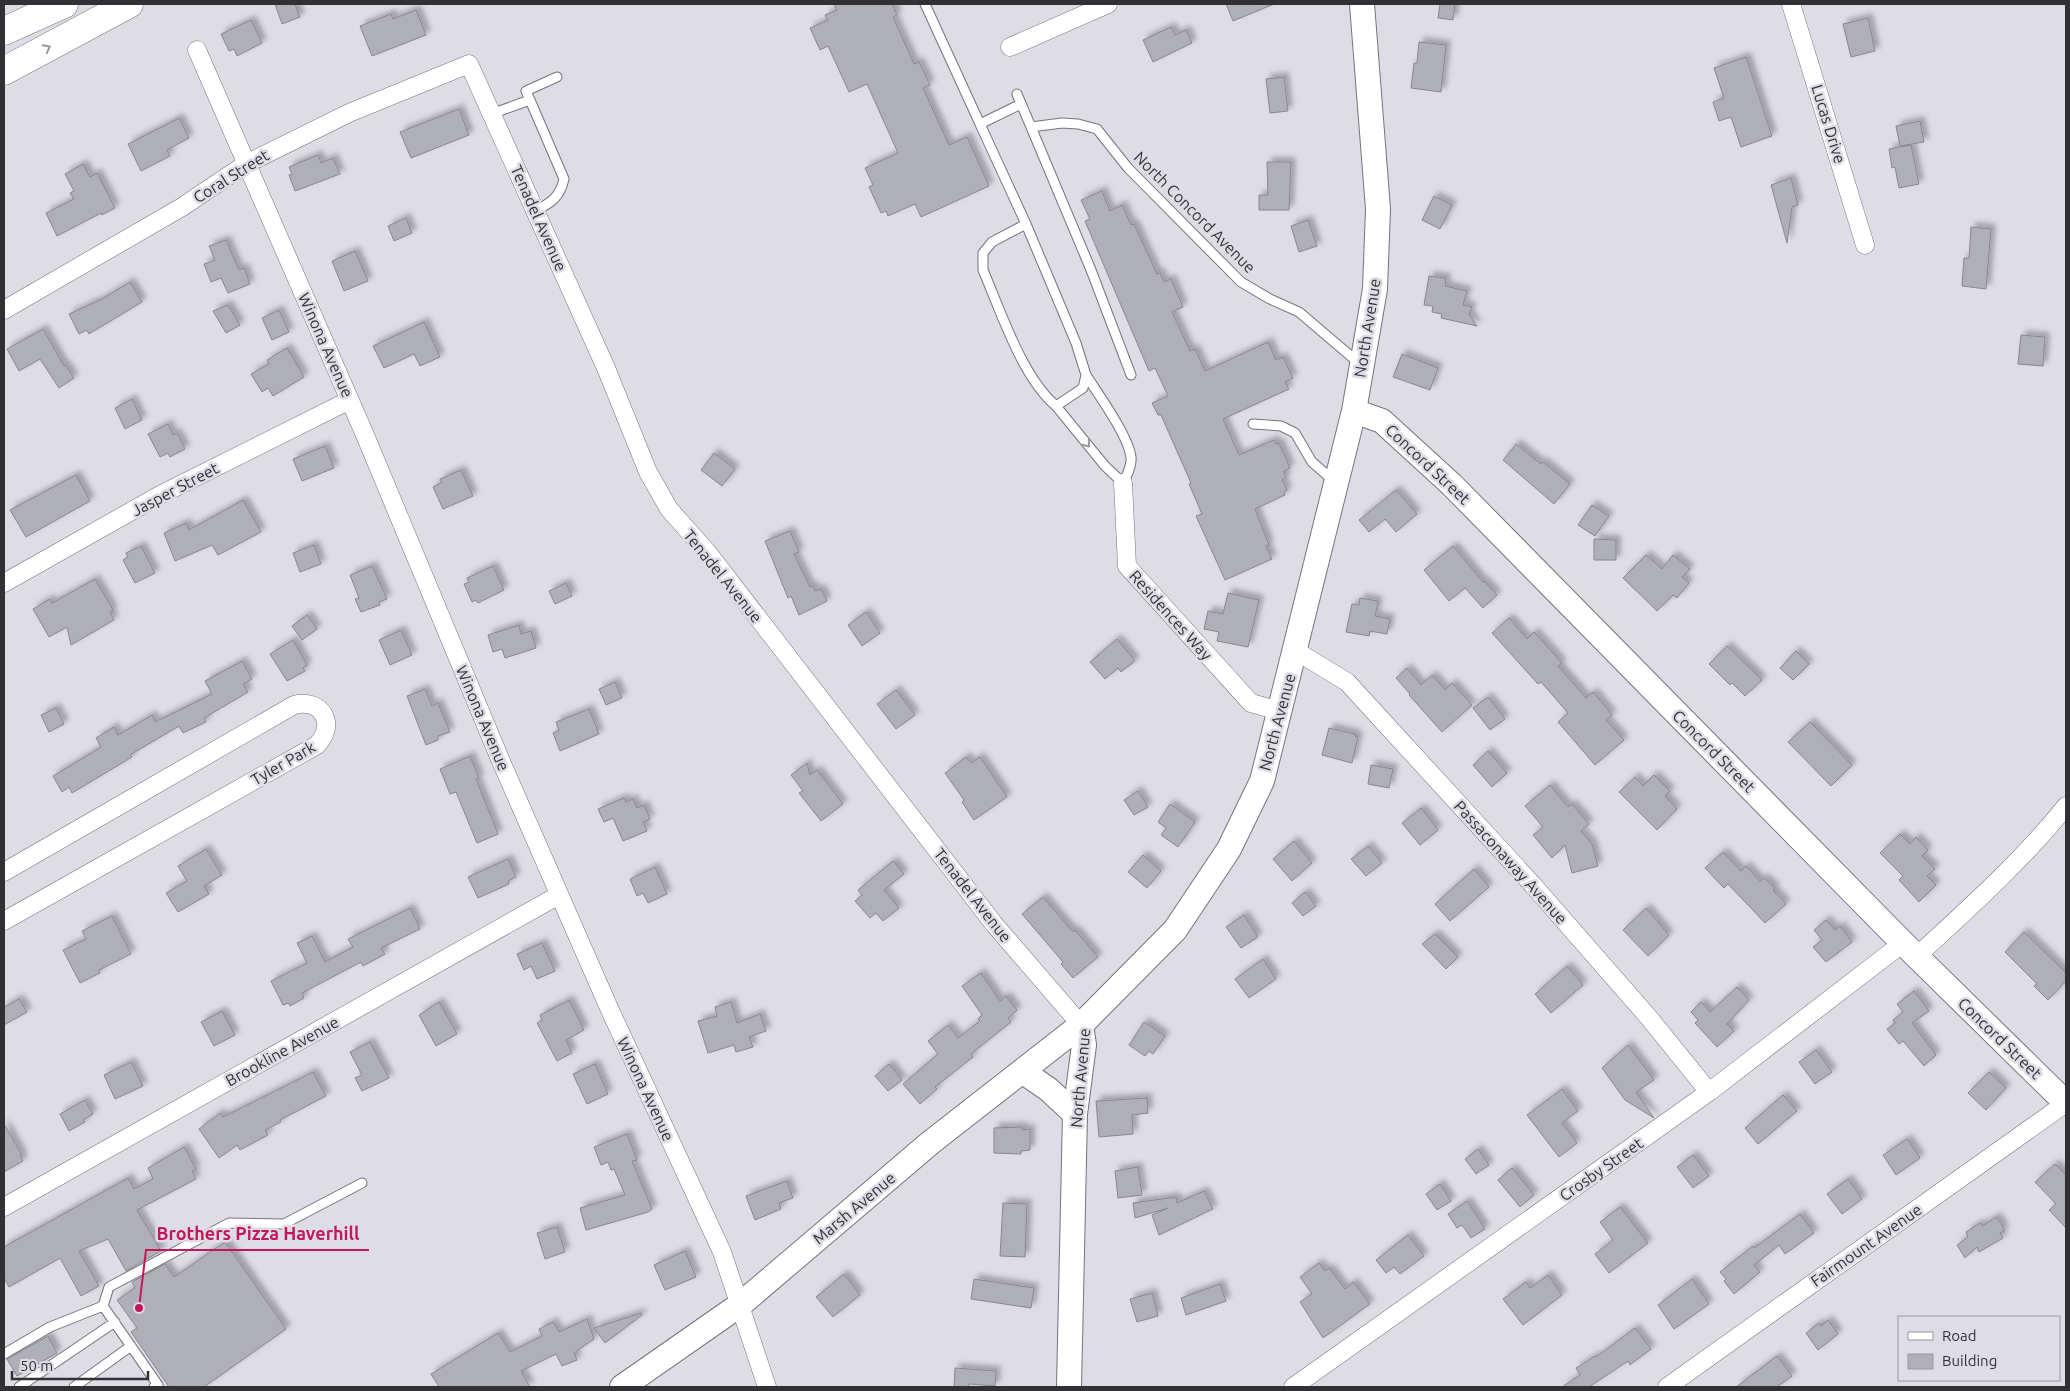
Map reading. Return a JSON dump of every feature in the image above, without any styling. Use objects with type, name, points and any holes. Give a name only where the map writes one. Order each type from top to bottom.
[{"type":"highway","points":[[4,31],[64,4]]},
{"type":"highway","points":[[4,71],[129,4]]},
{"type":"main road","name":"North Avenue","points":[[1069,1387],[1075,1114],[1084,1044],[1081,1025],[1176,930],[1229,849],[1262,781],[1354,411],[1376,289],[1378,209],[1362,4]]},
{"type":"main road","name":"Concord Street","points":[[1354,411],[1382,421],[1452,485],[1910,949],[2066,1103]]},
{"type":"main road","name":"Marsh Avenue","points":[[622,1387],[741,1304],[930,1143],[1081,1025]]},
{"type":"main road","points":[[1022,1071],[1048,1089],[1075,1114]]},
{"type":"street","points":[[1010,47],[1108,4]]},
{"type":"street","name":"Lucas Drive","points":[[1791,4],[1865,245]]},
{"type":"street","name":"Winona Avenue","points":[[197,50],[350,400],[559,895],[722,1252],[741,1304],[767,1387]]},
{"type":"street","name":"Coral Street","points":[[4,310],[182,207],[246,164],[349,113],[469,64]]},
{"type":"street","name":"Tenadel Avenue","points":[[469,64],[606,368],[648,472],[669,510],[708,553],[994,924],[1081,1025]]},
{"type":"street","name":"Jasper Street","points":[[4,583],[160,495],[350,400]]},
{"type":"street","name":"Residences Way","points":[[1122,482],[1127,566],[1252,703],[1280,711]]},
{"type":"street","name":"Passaconaway Avenue","points":[[1296,650],[1347,682],[1354,689],[1532,884],[1650,1019],[1709,1092]]},
{"type":"street","name":"Tyler Park","points":[[4,872],[294,705],[309,704],[316,706],[325,718],[326,733],[317,745],[4,921]]},
{"type":"street","name":"Crosby Street","points":[[1293,1387],[1910,949],[1992,886],[2043,834],[2066,806]]},
{"type":"street","name":"Brookline Avenue","points":[[4,1207],[559,895]]},
{"type":"street","name":"Fairmount Avenue","points":[[1666,1387],[2066,1103]]},
{"type":"lane","points":[[925,4],[1026,224],[1076,343],[1086,375],[1120,431],[1131,457],[1129,471],[1122,482],[1105,466],[1056,406],[1043,396],[1028,373],[983,270],[983,253],[992,242],[1026,224]]},
{"type":"lane","points":[[536,211],[552,202],[561,190],[564,179],[526,91],[557,77]]},
{"type":"lane","points":[[1017,94],[1091,270],[1131,375]]},
{"type":"lane","points":[[491,114],[530,100]]},
{"type":"lane","points":[[980,124],[1021,104]]},
{"type":"lane","name":"North Concord Avenue","points":[[1031,127],[1062,123],[1078,124],[1097,129],[1128,168],[1241,282],[1270,299],[1298,312],[1362,365]]},
{"type":"lane","points":[[1056,406],[1083,388],[1086,375]]},
{"type":"lane","points":[[1253,424],[1281,426],[1295,433],[1312,462],[1336,482]]},
{"type":"lane","points":[[103,1306],[109,1286],[229,1222],[284,1224],[362,1183]]},
{"type":"lane","points":[[103,1306],[158,1385],[154,1387]]},
{"type":"lane","points":[[4,1354],[50,1327],[103,1306]]},
{"type":"lane","points":[[19,1387],[115,1322]]},
{"type":"lane","points":[[74,1387],[131,1346]]},
{"type":"building","points":[[275,4],[295,4],[300,17],[282,24]]},
{"type":"building","points":[[834,4],[892,4],[897,15],[893,17],[914,64],[919,62],[930,85],[923,88],[949,145],[967,137],[989,186],[921,217],[915,204],[888,216],[886,211],[881,213],[869,187],[873,185],[865,168],[898,153],[867,84],[849,92],[828,46],[820,50],[810,28],[828,20],[825,15],[837,10]]},
{"type":"building","points":[[1226,4],[1274,4],[1233,21]]},
{"type":"building","points":[[1440,4],[1455,4],[1453,20],[1438,18]]},
{"type":"building","points":[[416,10],[426,35],[372,56],[360,26],[391,14],[393,19]]},
{"type":"building","points":[[1868,18],[1875,51],[1851,57],[1843,24]]},
{"type":"building","points":[[251,20],[262,43],[237,56],[234,49],[229,51],[221,34]]},
{"type":"building","points":[[1171,27],[1175,35],[1186,30],[1192,43],[1153,62],[1143,40]]},
{"type":"building","points":[[1419,42],[1446,45],[1441,92],[1411,88],[1414,63],[1417,63]]},
{"type":"building","points":[[1746,57],[1772,136],[1741,147],[1731,117],[1719,121],[1713,102],[1724,98],[1714,68]]},
{"type":"building","points":[[1284,77],[1288,111],[1270,113],[1266,79]]},
{"type":"building","points":[[459,109],[469,135],[411,158],[400,132]]},
{"type":"building","points":[[179,118],[189,138],[167,150],[170,156],[141,171],[128,144]]},
{"type":"building","points":[[1920,121],[1924,142],[1900,146],[1896,126]]},
{"type":"building","points":[[1911,145],[1919,184],[1899,188],[1895,167],[1892,168],[1889,149]]},
{"type":"building","points":[[318,155],[321,163],[333,158],[340,174],[295,191],[289,175],[292,174],[289,167]]},
{"type":"building","points":[[1267,162],[1291,162],[1289,210],[1259,210],[1259,195],[1268,195]]},
{"type":"building","points":[[83,164],[90,177],[97,173],[115,208],[102,215],[101,213],[57,236],[46,213],[74,199],[70,193],[74,191],[65,174]]},
{"type":"building","points":[[1791,178],[1798,205],[1792,207],[1787,243],[1771,185]]},
{"type":"building","points":[[1102,191],[1110,211],[1122,205],[1131,225],[1134,224],[1157,274],[1160,273],[1164,282],[1171,279],[1183,307],[1172,312],[1190,351],[1195,349],[1205,371],[1268,342],[1276,360],[1283,357],[1293,378],[1285,382],[1289,389],[1223,419],[1239,455],[1274,440],[1276,444],[1279,443],[1290,468],[1284,471],[1286,478],[1282,480],[1287,490],[1284,492],[1285,495],[1255,509],[1269,545],[1266,546],[1272,559],[1225,580],[1196,516],[1202,514],[1189,484],[1191,483],[1161,415],[1158,415],[1152,403],[1168,396],[1155,368],[1149,371],[1085,221],[1090,219],[1081,200]]},
{"type":"building","points":[[1434,196],[1452,205],[1440,229],[1422,220]]},
{"type":"building","points":[[406,218],[412,233],[394,241],[388,226]]},
{"type":"building","points":[[1308,220],[1317,246],[1299,252],[1291,226]]},
{"type":"building","points":[[1971,227],[1991,229],[1986,289],[1962,286],[1964,258],[1969,258]]},
{"type":"building","points":[[226,240],[239,270],[244,268],[250,284],[228,293],[221,278],[211,282],[204,264],[215,260],[209,246]]},
{"type":"building","points":[[355,251],[368,281],[344,291],[332,261]]},
{"type":"building","points":[[1429,276],[1446,278],[1445,286],[1467,291],[1463,305],[1472,307],[1469,314],[1477,326],[1441,318],[1442,314],[1432,312],[1433,306],[1424,305]]},
{"type":"building","points":[[130,282],[142,302],[89,334],[87,330],[79,334],[69,314],[102,299]]},
{"type":"building","points":[[228,305],[240,325],[226,333],[213,311]]},
{"type":"building","points":[[279,310],[289,332],[272,340],[262,318]]},
{"type":"building","points":[[424,322],[440,357],[420,366],[414,354],[384,368],[373,346]]},
{"type":"building","points":[[43,329],[64,366],[74,378],[59,388],[40,359],[19,371],[7,349]]},
{"type":"building","points":[[2021,335],[2045,337],[2043,366],[2018,364]]},
{"type":"building","points":[[287,348],[304,377],[273,396],[268,388],[262,392],[251,374],[269,364],[267,360]]},
{"type":"building","points":[[1402,354],[1438,368],[1430,390],[1393,377]]},
{"type":"building","points":[[132,399],[142,420],[125,429],[115,408]]},
{"type":"building","points":[[168,424],[173,435],[177,433],[185,449],[170,457],[168,453],[160,457],[148,434]]},
{"type":"building","points":[[1516,444],[1541,464],[1543,462],[1570,484],[1554,504],[1503,460]]},
{"type":"building","points":[[325,446],[334,468],[302,481],[293,459]]},
{"type":"building","points":[[714,453],[735,469],[722,486],[701,470]]},
{"type":"building","points":[[461,470],[473,496],[443,509],[433,487],[442,482],[440,479]]},
{"type":"building","points":[[76,475],[90,501],[26,537],[10,510]]},
{"type":"building","points":[[1396,490],[1417,514],[1396,532],[1385,519],[1369,532],[1359,520]]},
{"type":"building","points":[[243,500],[261,532],[218,555],[212,545],[175,561],[164,533],[186,523],[189,530]]},
{"type":"building","points":[[1592,505],[1609,516],[1595,536],[1578,525]]},
{"type":"building","points":[[790,531],[799,552],[794,554],[810,587],[813,586],[815,591],[821,589],[827,601],[799,615],[791,596],[788,598],[765,541]]},
{"type":"building","points":[[1594,539],[1616,540],[1616,560],[1594,560]]},
{"type":"building","points":[[314,545],[321,564],[300,572],[293,553]]},
{"type":"building","points":[[141,546],[155,573],[135,583],[123,560],[128,557],[126,553]]},
{"type":"building","points":[[1453,546],[1483,582],[1497,595],[1483,608],[1465,588],[1449,601],[1424,570]]},
{"type":"building","points":[[1646,555],[1662,569],[1673,555],[1690,569],[1682,577],[1689,583],[1677,598],[1673,595],[1657,611],[1623,578]]},
{"type":"building","points":[[372,566],[387,599],[379,602],[380,605],[361,612],[355,599],[359,598],[350,575]]},
{"type":"building","points":[[493,566],[504,590],[478,603],[476,600],[472,602],[464,584],[469,582],[467,578]]},
{"type":"building","points":[[95,579],[113,610],[110,612],[114,620],[71,645],[67,627],[49,637],[33,609],[50,599],[52,603]]},
{"type":"building","points":[[566,583],[572,596],[555,604],[549,591]]},
{"type":"building","points":[[1228,593],[1259,600],[1248,647],[1217,641],[1219,632],[1204,629],[1208,611],[1223,614]]},
{"type":"building","points":[[1360,598],[1378,601],[1375,616],[1390,619],[1387,634],[1370,631],[1369,636],[1346,632],[1352,604],[1359,605]]},
{"type":"building","points":[[866,612],[880,633],[862,646],[848,625]]},
{"type":"building","points":[[307,615],[317,629],[302,640],[292,626]]},
{"type":"building","points":[[1509,618],[1527,639],[1534,632],[1562,663],[1558,666],[1586,698],[1593,692],[1612,715],[1606,720],[1624,740],[1595,765],[1558,722],[1568,713],[1541,682],[1538,684],[1492,633]]},
{"type":"building","points":[[519,625],[521,634],[531,631],[536,648],[505,658],[502,649],[493,652],[488,635]]},
{"type":"building","points":[[401,630],[412,655],[390,665],[379,640]]},
{"type":"building","points":[[1117,639],[1135,661],[1121,672],[1118,668],[1105,679],[1090,662]]},
{"type":"building","points":[[293,640],[307,665],[303,668],[305,671],[287,681],[270,654]]},
{"type":"building","points":[[1727,646],[1762,680],[1745,696],[1732,683],[1730,685],[1709,664]]},
{"type":"building","points":[[1796,651],[1809,664],[1793,680],[1780,668]]},
{"type":"building","points":[[242,661],[252,679],[243,684],[248,692],[204,718],[206,722],[183,733],[179,726],[72,793],[69,787],[62,792],[53,776],[101,747],[96,738],[114,727],[118,735],[152,715],[155,722],[212,694],[205,681]]},
{"type":"building","points":[[1407,668],[1421,685],[1432,675],[1445,690],[1452,683],[1472,705],[1442,732],[1396,678]]},
{"type":"building","points":[[615,682],[622,698],[606,705],[599,689]]},
{"type":"building","points":[[425,689],[432,706],[438,703],[450,732],[438,736],[438,740],[426,745],[407,696]]},
{"type":"building","points":[[896,690],[915,715],[896,729],[877,704]]},
{"type":"building","points":[[1488,697],[1505,719],[1490,730],[1473,708]]},
{"type":"building","points":[[56,708],[64,724],[49,732],[41,715]]},
{"type":"building","points":[[589,709],[599,734],[560,751],[553,733],[559,730],[556,722]]},
{"type":"building","points":[[1810,722],[1852,765],[1831,786],[1788,742]]},
{"type":"building","points":[[1329,728],[1355,734],[1358,737],[1352,763],[1322,755]]},
{"type":"building","points":[[1488,751],[1507,773],[1492,787],[1473,765]]},
{"type":"building","points":[[470,756],[479,778],[476,779],[498,834],[477,843],[456,792],[450,794],[440,769]]},
{"type":"building","points":[[966,757],[971,763],[980,757],[1007,797],[974,820],[962,802],[964,800],[945,773]]},
{"type":"building","points":[[807,763],[810,775],[817,770],[843,804],[821,821],[799,793],[803,791],[791,775]]},
{"type":"building","points":[[1371,765],[1393,769],[1389,788],[1368,784]]},
{"type":"building","points":[[1654,775],[1670,791],[1665,796],[1677,809],[1657,830],[1619,792],[1635,777],[1643,786]]},
{"type":"building","points":[[1550,785],[1568,807],[1572,804],[1589,824],[1581,831],[1592,844],[1598,866],[1572,873],[1565,845],[1552,858],[1533,835],[1543,827],[1525,806]]},
{"type":"building","points":[[1138,791],[1148,807],[1134,815],[1124,800]]},
{"type":"building","points":[[624,798],[626,802],[633,799],[637,808],[644,805],[650,819],[643,822],[647,831],[623,841],[613,818],[604,822],[598,809]]},
{"type":"building","points":[[1170,804],[1195,822],[1178,847],[1161,835],[1166,828],[1158,822]]},
{"type":"building","points":[[1421,808],[1438,830],[1420,845],[1402,823]]},
{"type":"building","points":[[1900,834],[1910,844],[1916,837],[1928,850],[1922,856],[1935,869],[1927,876],[1936,885],[1919,902],[1899,880],[1903,876],[1880,853]]},
{"type":"building","points":[[1294,841],[1312,863],[1292,881],[1273,859]]},
{"type":"building","points":[[1368,846],[1382,863],[1366,876],[1351,859]]},
{"type":"building","points":[[206,849],[222,875],[204,886],[209,894],[178,912],[166,893],[187,881],[178,866]]},
{"type":"building","points":[[1723,852],[1741,871],[1746,866],[1760,881],[1764,878],[1775,888],[1773,890],[1786,904],[1765,923],[1728,884],[1724,888],[1705,868]]},
{"type":"building","points":[[1143,855],[1161,871],[1147,888],[1128,872]]},
{"type":"building","points":[[508,859],[516,877],[508,881],[509,884],[478,898],[468,877]]},
{"type":"building","points":[[893,861],[904,874],[884,890],[899,908],[883,921],[876,913],[870,918],[855,901],[862,895],[858,890]]},
{"type":"building","points":[[655,867],[667,894],[648,903],[643,893],[637,896],[630,879]]},
{"type":"building","points":[[1474,869],[1489,887],[1450,921],[1435,904]]},
{"type":"building","points":[[1305,892],[1316,906],[1303,916],[1292,903]]},
{"type":"building","points":[[1043,897],[1073,932],[1075,930],[1098,957],[1073,978],[1061,964],[1063,962],[1022,914]]},
{"type":"building","points":[[410,908],[420,929],[381,948],[385,954],[363,966],[361,962],[302,993],[304,998],[290,1006],[289,1003],[283,1005],[271,981],[307,963],[297,943],[312,936],[325,962],[353,947],[348,939]]},
{"type":"building","points":[[1646,908],[1669,935],[1648,956],[1623,930]]},
{"type":"building","points":[[1244,915],[1258,937],[1241,948],[1226,927]]},
{"type":"building","points":[[112,916],[131,954],[99,970],[100,973],[80,983],[63,950],[86,939],[82,931]]},
{"type":"building","points":[[1826,920],[1835,930],[1840,926],[1852,942],[1826,962],[1813,947],[1822,940],[1814,930]]},
{"type":"building","points":[[2024,932],[2066,973],[2066,981],[2048,1000],[2034,986],[2037,984],[2005,952]]},
{"type":"building","points":[[1435,934],[1458,957],[1446,969],[1422,944]]},
{"type":"building","points":[[542,943],[555,971],[537,979],[531,966],[524,970],[517,954]]},
{"type":"building","points":[[1263,959],[1276,979],[1249,998],[1235,979]]},
{"type":"building","points":[[1567,966],[1583,985],[1551,1013],[1535,994]]},
{"type":"building","points":[[981,973],[1000,1001],[1006,996],[1017,1010],[1008,1018],[1011,1022],[971,1054],[973,1057],[935,1087],[937,1089],[920,1104],[903,1084],[938,1054],[928,1041],[948,1025],[958,1038],[980,1021],[978,1019],[982,1015],[962,986]]},
{"type":"building","points":[[1737,987],[1749,1000],[1727,1024],[1734,1031],[1717,1047],[1695,1023],[1698,1020],[1691,1012],[1701,1002],[1710,1012]]},
{"type":"building","points":[[1914,991],[1929,1011],[1912,1023],[1936,1055],[1924,1066],[1903,1041],[1899,1044],[1887,1029],[1895,1023],[1893,1020],[1903,1012],[1897,1004]]},
{"type":"building","points":[[19,999],[27,1012],[4,1025],[4,1007]]},
{"type":"building","points":[[569,1000],[584,1030],[566,1040],[572,1053],[557,1061],[537,1023],[542,1020],[540,1015]]},
{"type":"building","points":[[439,1002],[457,1034],[436,1046],[419,1015]]},
{"type":"building","points":[[731,1002],[737,1023],[760,1014],[766,1031],[749,1037],[753,1047],[736,1052],[734,1045],[708,1053],[698,1021],[717,1016],[715,1007]]},
{"type":"building","points":[[222,1011],[235,1035],[214,1046],[201,1022]]},
{"type":"building","points":[[1144,1022],[1165,1036],[1153,1054],[1149,1051],[1145,1056],[1129,1045]]},
{"type":"building","points":[[370,1042],[389,1078],[362,1091],[355,1078],[362,1075],[350,1052]]},
{"type":"building","points":[[1628,1045],[1654,1080],[1636,1092],[1654,1118],[1625,1100],[1602,1068]]},
{"type":"building","points":[[1816,1050],[1832,1072],[1815,1084],[1799,1062]]},
{"type":"building","points":[[131,1062],[143,1086],[115,1099],[104,1075]]},
{"type":"building","points":[[595,1064],[608,1094],[587,1104],[573,1074]]},
{"type":"building","points":[[889,1064],[902,1080],[888,1091],[875,1076]]},
{"type":"building","points":[[313,1072],[326,1096],[280,1120],[281,1122],[265,1130],[268,1135],[240,1150],[237,1145],[219,1158],[199,1129],[220,1113],[223,1117]]},
{"type":"building","points":[[1989,1072],[2006,1088],[1986,1110],[1968,1093]]},
{"type":"building","points":[[1562,1089],[1578,1111],[1562,1123],[1577,1143],[1559,1157],[1527,1115]]},
{"type":"building","points":[[1783,1095],[1797,1111],[1758,1144],[1745,1128]]},
{"type":"building","points":[[1147,1098],[1148,1113],[1132,1115],[1133,1134],[1099,1137],[1096,1101]]},
{"type":"building","points":[[85,1100],[93,1114],[83,1120],[85,1122],[69,1131],[60,1114]]},
{"type":"building","points":[[4,1124],[22,1155],[20,1156],[23,1161],[4,1172]]},
{"type":"building","points":[[1022,1127],[1022,1130],[1030,1129],[1030,1150],[1021,1151],[1021,1154],[994,1153],[994,1128]]},
{"type":"building","points":[[627,1134],[637,1160],[632,1161],[652,1209],[648,1212],[586,1230],[580,1208],[625,1195],[614,1169],[611,1170],[608,1162],[601,1165],[594,1147]]},
{"type":"building","points":[[1907,1139],[1920,1158],[1896,1175],[1883,1155]]},
{"type":"building","points":[[184,1147],[196,1169],[192,1171],[196,1179],[137,1210],[161,1251],[126,1271],[108,1239],[79,1251],[99,1286],[81,1296],[60,1258],[9,1287],[4,1278],[4,1247],[128,1178],[134,1189],[153,1179],[148,1168]]},
{"type":"building","points":[[1478,1149],[1489,1165],[1476,1174],[1465,1159]]},
{"type":"building","points":[[1693,1155],[1709,1176],[1693,1188],[1677,1167]]},
{"type":"building","points":[[2055,1164],[2066,1175],[2066,1228],[2049,1210],[2056,1204],[2035,1182]]},
{"type":"building","points":[[1138,1167],[1142,1195],[1118,1198],[1115,1171]]},
{"type":"building","points":[[1512,1168],[1534,1195],[1520,1207],[1498,1180]]},
{"type":"building","points":[[1848,1179],[1862,1199],[1842,1214],[1827,1194]]},
{"type":"building","points":[[787,1181],[793,1198],[779,1203],[781,1209],[755,1220],[746,1196]]},
{"type":"building","points":[[1440,1184],[1451,1201],[1437,1210],[1426,1194]]},
{"type":"building","points":[[1204,1191],[1213,1209],[1159,1235],[1152,1215],[1168,1208],[1135,1218],[1133,1203],[1176,1197],[1177,1203]]},
{"type":"building","points":[[1467,1201],[1485,1229],[1471,1238],[1462,1225],[1457,1228],[1448,1214]]},
{"type":"building","points":[[1003,1203],[1027,1204],[1025,1257],[1000,1256]]},
{"type":"building","points":[[1620,1207],[1648,1243],[1609,1273],[1595,1254],[1613,1240],[1600,1222]]},
{"type":"building","points":[[1800,1214],[1814,1233],[1785,1254],[1779,1245],[1754,1265],[1760,1272],[1734,1294],[1720,1272],[1753,1246],[1754,1248]]},
{"type":"building","points":[[1996,1217],[2004,1231],[2000,1233],[2003,1238],[1979,1252],[1977,1247],[1965,1258],[1957,1245],[1968,1237],[1966,1232],[1980,1223],[1982,1226]]},
{"type":"building","points":[[557,1227],[565,1252],[545,1259],[537,1233]]},
{"type":"building","points":[[1408,1235],[1424,1256],[1400,1274],[1394,1267],[1386,1273],[1376,1260]]},
{"type":"building","points":[[225,1242],[286,1329],[204,1387],[169,1387],[131,1332],[137,1328],[117,1300],[135,1288],[132,1282],[165,1264],[174,1277]]},
{"type":"building","points":[[685,1251],[696,1277],[665,1290],[654,1265]]},
{"type":"building","points":[[1319,1263],[1325,1271],[1329,1268],[1345,1289],[1353,1282],[1370,1304],[1323,1338],[1300,1302],[1312,1294],[1300,1277]]},
{"type":"building","points":[[844,1274],[860,1295],[833,1317],[816,1297]]},
{"type":"building","points":[[1548,1275],[1562,1295],[1523,1325],[1503,1299],[1526,1282],[1530,1288]]},
{"type":"building","points":[[974,1279],[1034,1288],[1031,1308],[971,1299]]},
{"type":"building","points":[[1692,1279],[1709,1304],[1674,1329],[1658,1305]]},
{"type":"building","points":[[1220,1284],[1226,1301],[1186,1315],[1181,1298]]},
{"type":"building","points":[[1152,1293],[1158,1316],[1137,1322],[1130,1299]]},
{"type":"building","points":[[641,1313],[642,1315],[605,1343],[594,1328]]},
{"type":"building","points":[[587,1319],[594,1339],[574,1353],[577,1360],[562,1366],[556,1354],[521,1371],[530,1387],[439,1387],[431,1374],[498,1333],[510,1352],[542,1336],[539,1329],[553,1322],[559,1332]]},
{"type":"building","points":[[1828,1320],[1838,1334],[1818,1350],[1806,1333],[1819,1323],[1821,1326]]},
{"type":"building","points":[[1635,1328],[1651,1349],[1630,1365],[1628,1361],[1589,1387],[1562,1387],[1580,1375],[1576,1368],[1596,1357]]},
{"type":"building","points":[[48,1336],[57,1353],[17,1376],[7,1359]]},
{"type":"building","points":[[1777,1356],[1792,1376],[1777,1387],[1736,1387]]},
{"type":"building","points":[[955,1368],[996,1371],[995,1386],[969,1384],[969,1387],[954,1387]]},
{"type":"place","name":"Brothers Pizza Haverhill","points":[[139,1308]]}]
